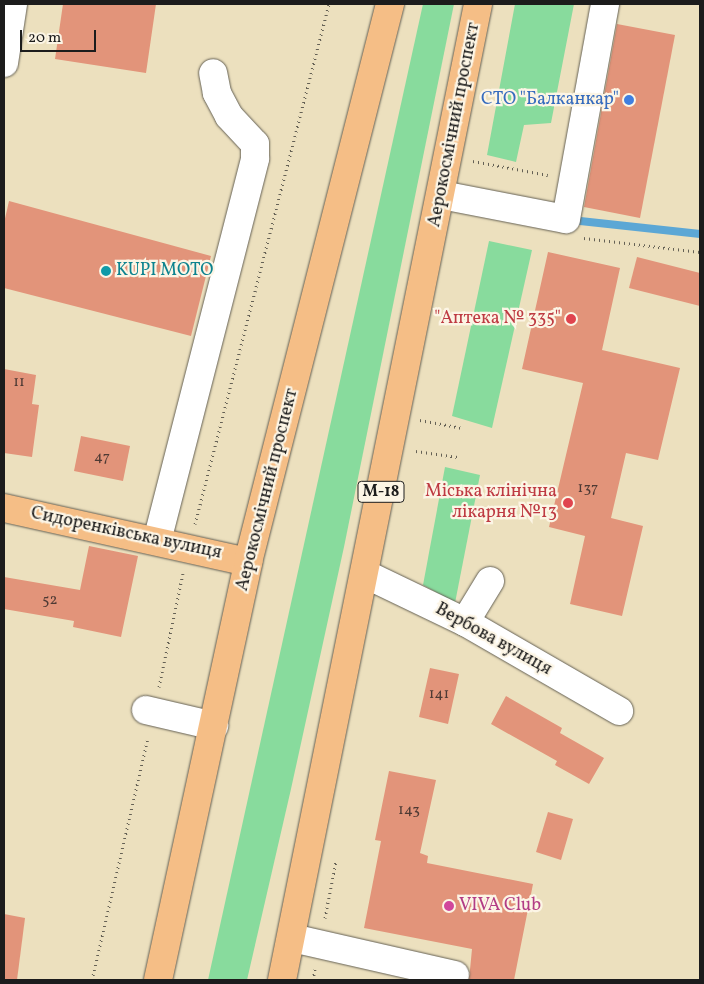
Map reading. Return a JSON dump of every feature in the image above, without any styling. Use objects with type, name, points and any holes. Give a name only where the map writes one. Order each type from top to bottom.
[{"type":"main road","name":"Аерокосмічний проспект","points":[[158,980],[248,562],[390,4]]},
{"type":"main road","name":"Аерокосмічний проспект","points":[[282,980],[442,195],[478,4]]},
{"type":"main road","name":"Сидоренківська вулиця","points":[[4,508],[248,562]]},
{"type":"street","points":[[4,63],[13,4]]},
{"type":"street","points":[[442,195],[566,219],[605,4]]},
{"type":"street","points":[[157,541],[212,288],[254,158],[255,144],[229,116],[217,94],[213,73]]},
{"type":"street","name":"Вербова вулиця","points":[[365,574],[465,622],[619,711]]},
{"type":"street","points":[[465,622],[490,581]]},
{"type":"street","points":[[150,711],[214,726]]},
{"type":"street","points":[[292,938],[455,975]]},
{"type":"path","points":[[92,980],[150,711],[188,548],[329,4]]},
{"type":"path","points":[[472,160],[573,180]]},
{"type":"path","points":[[574,237],[700,252]]},
{"type":"path","points":[[417,420],[462,428]]},
{"type":"path","points":[[413,450],[458,457]]},
{"type":"green space","points":[[423,4],[454,4],[344,547],[291,789],[247,980],[208,980]]},
{"type":"green space","points":[[515,4],[574,4],[551,123],[524,125],[516,162],[487,155]]},
{"type":"green space","points":[[489,241],[532,250],[492,428],[452,416]]},
{"type":"green space","points":[[445,467],[480,475],[455,603],[423,585]]},
{"type":"building","points":[[63,4],[156,4],[146,73],[55,59]]},
{"type":"building","points":[[617,24],[675,35],[640,218],[584,207]]},
{"type":"building","name":"KUPI MOTO","points":[[9,201],[211,256],[191,336],[4,288],[4,223]]},
{"type":"building","points":[[548,252],[620,268],[602,350],[680,368],[658,460],[626,453],[611,518],[643,526],[622,616],[570,604],[585,536],[549,527],[583,383],[522,369]]},
{"type":"building","points":[[637,257],[700,273],[700,306],[629,288]]},
{"type":"building","points":[[4,369],[36,375],[32,404],[39,405],[32,457],[4,453]]},
{"type":"building","points":[[81,436],[130,446],[123,481],[74,471]]},
{"type":"building","points":[[89,546],[138,556],[121,637],[73,627],[74,621],[4,609],[4,577],[80,590]]},
{"type":"building","points":[[430,668],[459,674],[448,724],[419,717]]},
{"type":"building","points":[[506,696],[562,728],[560,733],[604,758],[589,784],[555,765],[557,761],[491,724]]},
{"type":"building","name":"VIVA Club","points":[[389,771],[436,780],[420,853],[428,856],[427,863],[533,884],[514,980],[469,980],[472,949],[364,928],[381,841],[375,840]]},
{"type":"building","points":[[548,812],[573,819],[561,860],[536,852]]},
{"type":"building","points":[[4,914],[25,918],[17,980],[4,980]]},
{"type":"waterway","points":[[571,220],[700,234]]},
{"type":"place","name":"СТО \"Балканкар\"","points":[[629,100]]},
{"type":"place","name":"KUPI MOTO","points":[[106,271]]},
{"type":"place","name":"\"Аптека № 335\"","points":[[571,319]]},
{"type":"place","name":"Міська клінічна лікарня №13","points":[[568,503]]},
{"type":"place","name":"VIVA Club","points":[[449,906]]}]
